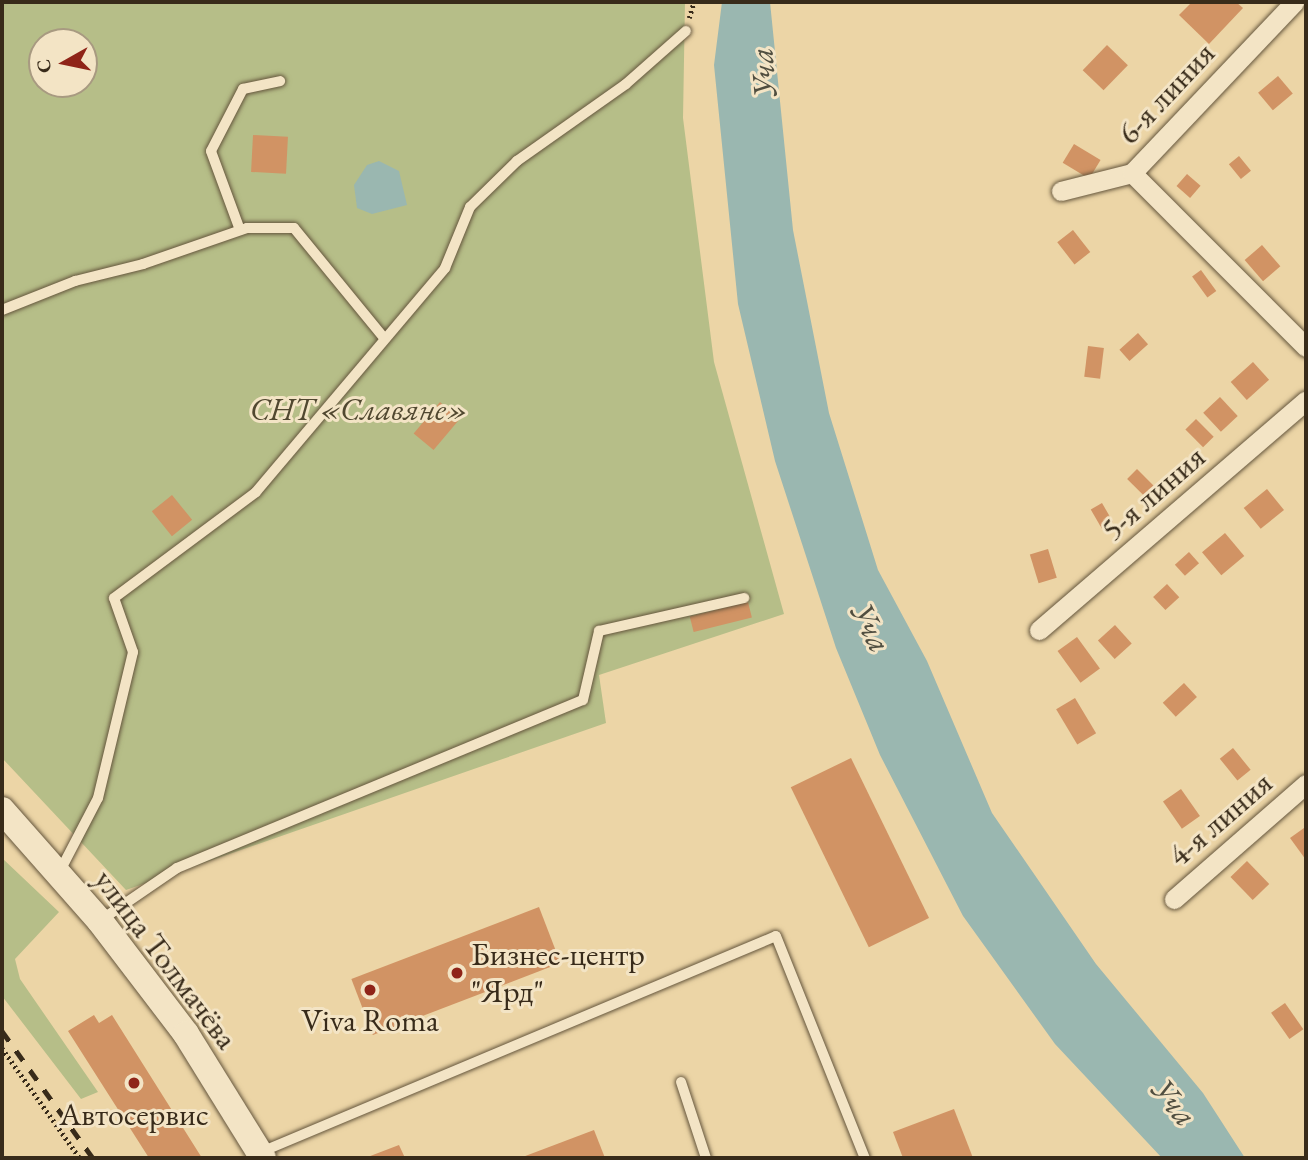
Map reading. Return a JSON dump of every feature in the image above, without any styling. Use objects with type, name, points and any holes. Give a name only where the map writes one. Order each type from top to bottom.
[{"type":"street","name":"6-я линия","points":[[1061,191],[1132,173],[1294,2]]},
{"type":"street","points":[[1132,173],[1306,347]]},
{"type":"street","name":"5-я линия","points":[[1039,630],[1306,400]]},
{"type":"street","name":"4-я линия","points":[[1174,899],[1306,784]]},
{"type":"street","name":"улица Толмачёва","points":[[2,810],[60,871],[186,1034],[262,1155]]},
{"type":"lane","points":[[60,871],[99,798],[133,652],[114,598],[256,492],[445,268],[470,207],[517,161],[626,84],[686,31]]},
{"type":"lane","points":[[240,230],[211,151],[243,89],[280,80]]},
{"type":"lane","points":[[2,310],[75,281],[143,264],[240,230],[294,228],[384,338]]},
{"type":"lane","points":[[100,921],[177,868],[583,700],[599,631],[744,598]]},
{"type":"lane","points":[[262,1155],[776,936],[865,1158]]},
{"type":"lane","points":[[681,1082],[706,1158]]},
{"type":"path","points":[[2,1048],[80,1158]]},
{"type":"green space","name":"СНТ «Славяне»","points":[[2,2],[685,2],[683,118],[714,362],[784,614],[599,675],[606,723],[126,890],[2,758]]},
{"type":"green space","points":[[2,858],[59,912],[15,959],[20,979],[98,1092],[81,1099],[2,996]]},
{"type":"water","name":"Уча","points":[[722,2],[770,2],[793,230],[829,413],[878,570],[927,661],[992,813],[1096,964],[1203,1093],[1245,1158],[1162,1158],[1055,1044],[963,916],[880,755],[836,648],[775,461],[738,304],[714,65]]},
{"type":"water","points":[[379,161],[399,171],[407,205],[372,214],[357,208],[354,185],[367,165]]},
{"type":"building","points":[[1192,2],[1236,2],[1243,8],[1209,44],[1179,15]]},
{"type":"building","points":[[1107,45],[1128,65],[1104,90],[1083,70]]},
{"type":"building","points":[[1278,76],[1293,94],[1273,110],[1258,93]]},
{"type":"building","points":[[253,135],[288,137],[286,174],[251,172]]},
{"type":"building","points":[[1074,144],[1101,160],[1089,179],[1063,163]]},
{"type":"building","points":[[1239,156],[1251,171],[1241,179],[1229,164]]},
{"type":"building","points":[[1187,174],[1201,186],[1190,198],[1177,186]]},
{"type":"building","points":[[1073,230],[1090,252],[1074,264],[1057,242]]},
{"type":"building","points":[[1262,245],[1280,266],[1263,281],[1245,260]]},
{"type":"building","points":[[1201,270],[1216,291],[1207,298],[1192,276]]},
{"type":"building","points":[[1138,333],[1148,344],[1129,361],[1119,350]]},
{"type":"building","points":[[1088,346],[1104,348],[1100,379],[1084,377]]},
{"type":"building","points":[[1253,362],[1269,380],[1247,400],[1231,382]]},
{"type":"building","points":[[1220,397],[1238,416],[1221,432],[1203,413]]},
{"type":"building","points":[[440,402],[460,419],[434,450],[414,433]]},
{"type":"building","points":[[1196,419],[1214,437],[1203,447],[1185,430]]},
{"type":"building","points":[[1137,469],[1155,487],[1145,497],[1127,479]]},
{"type":"building","points":[[1267,489],[1284,510],[1261,529],[1244,508]]},
{"type":"building","points":[[172,495],[192,520],[172,536],[152,511]]},
{"type":"building","points":[[1102,503],[1113,522],[1102,529],[1091,510]]},
{"type":"building","points":[[1225,533],[1244,556],[1221,575],[1202,552]]},
{"type":"building","points":[[1048,549],[1057,578],[1039,583],[1030,555]]},
{"type":"building","points":[[1189,552],[1199,563],[1185,576],[1175,565]]},
{"type":"building","points":[[1167,584],[1179,597],[1165,610],[1153,597]]},
{"type":"building","points":[[748,602],[752,618],[694,632],[690,617]]},
{"type":"building","points":[[1115,625],[1132,644],[1115,659],[1098,640]]},
{"type":"building","points":[[1077,637],[1100,669],[1081,683],[1058,651]]},
{"type":"building","points":[[1184,683],[1197,697],[1176,717],[1163,703]]},
{"type":"building","points":[[1075,698],[1096,733],[1077,744],[1056,709]]},
{"type":"building","points":[[1233,748],[1251,770],[1237,780],[1220,759]]},
{"type":"building","points":[[851,758],[929,918],[869,947],[791,787]]},
{"type":"building","points":[[1181,789],[1200,816],[1182,829],[1163,802]]},
{"type":"building","points":[[1304,828],[1306,832],[1306,860],[1290,838]]},
{"type":"building","points":[[1247,861],[1269,884],[1253,900],[1230,877]]},
{"type":"building","name":"Бизнес-центр \"Ярд\"","points":[[539,907],[561,963],[373,1035],[351,979]]},
{"type":"building","points":[[1285,1003],[1303,1029],[1289,1039],[1271,1013]]},
{"type":"building","points":[[94,1015],[99,1023],[112,1015],[202,1158],[149,1158],[68,1031]]},
{"type":"building","points":[[954,1109],[973,1158],[903,1158],[893,1132]]},
{"type":"building","points":[[594,1130],[605,1158],[520,1158]]},
{"type":"building","points":[[399,1145],[405,1158],[365,1158]]},
{"type":"railway","points":[[2,1031],[93,1158]]},
{"type":"place","name":"Бизнес-центр \"Ярд\"","points":[[457,973]]},
{"type":"place","name":"Viva Roma","points":[[370,990]]},
{"type":"place","name":"Автосервис","points":[[134,1083]]}]
